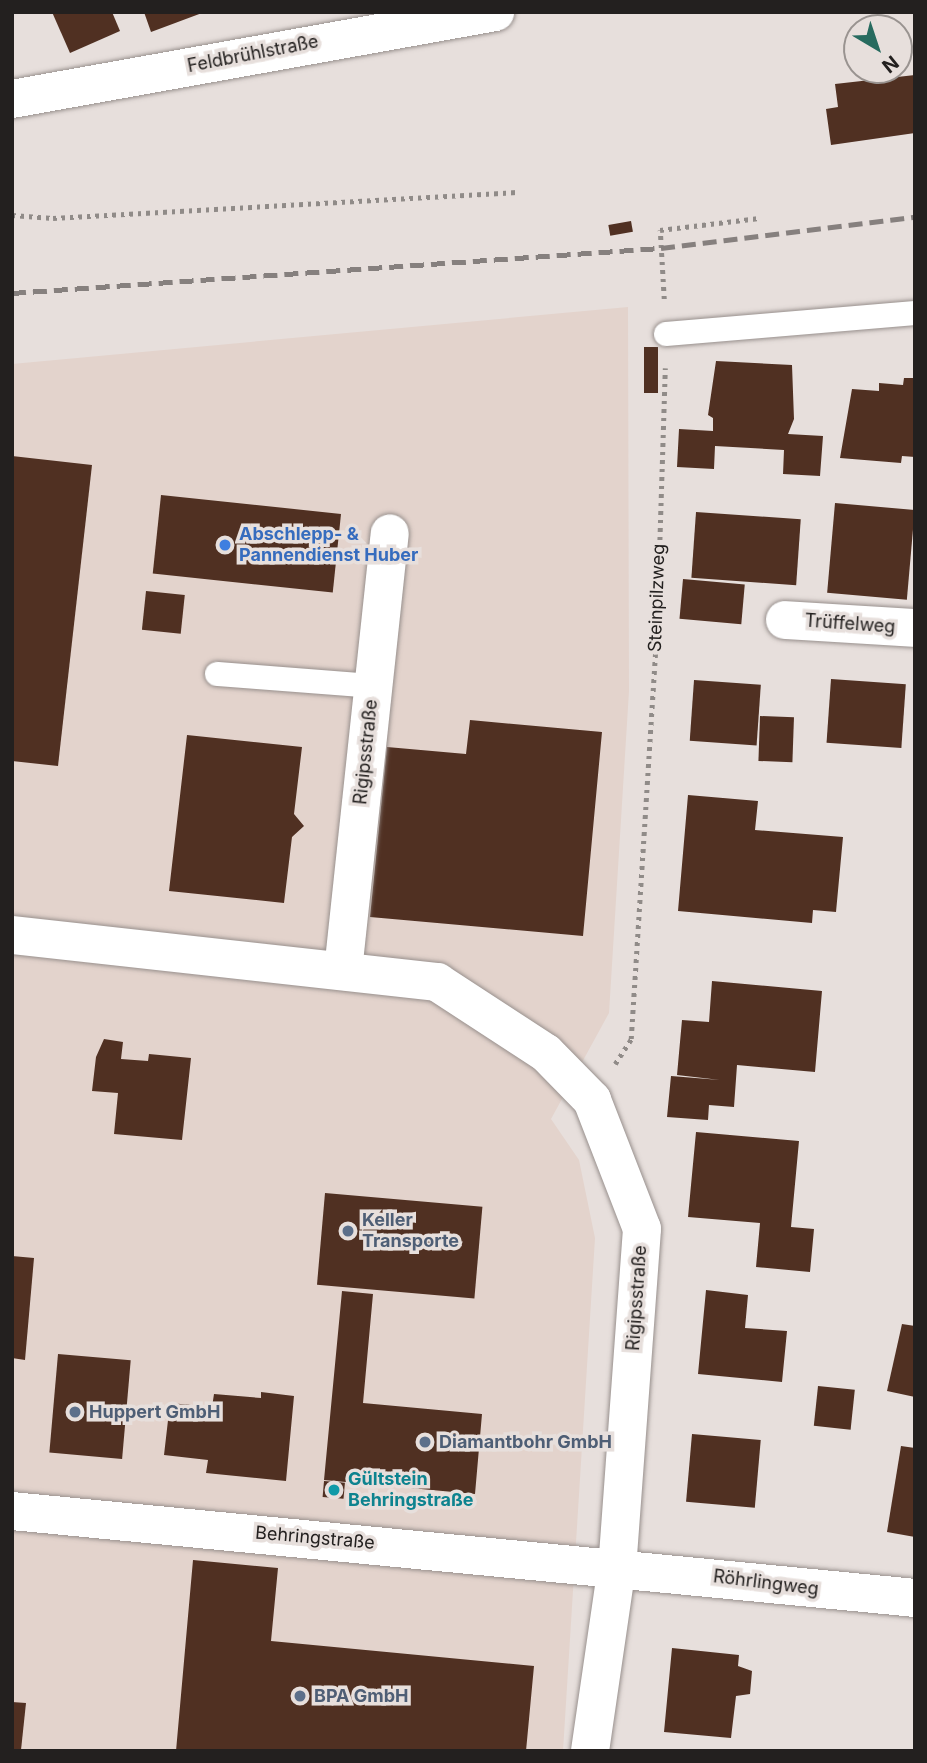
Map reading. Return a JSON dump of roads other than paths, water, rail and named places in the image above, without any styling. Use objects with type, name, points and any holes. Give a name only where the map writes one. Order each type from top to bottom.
[{"type":"street","name":"Feldbrühlstraße","points":[[12,99],[495,12]]},
{"type":"street","name":"Rigipsstraße","points":[[343,971],[390,534]]},
{"type":"street","name":"Trüffelweg","points":[[785,620],[915,628]]},
{"type":"street","name":"Rigipsstraße","points":[[12,935],[437,982],[546,1053],[592,1100],[642,1229],[617,1566],[590,1751]]},
{"type":"street","name":"Behringstraße","points":[[12,1511],[617,1566]]},
{"type":"street","name":"Röhrlingweg","points":[[617,1566],[915,1598]]},
{"type":"lane","points":[[666,334],[915,313]]},
{"type":"lane","points":[[217,674],[373,686]]},
{"type":"railway","points":[[12,293],[661,248],[915,217]]},
{"type":"place","name":"Abschlepp- & Pannendienst Huber","points":[[225,545]]},
{"type":"place","name":"Keller Transporte","points":[[348,1231]]},
{"type":"place","name":"Huppert GmbH","points":[[75,1412]]},
{"type":"place","name":"Diamantbohr GmbH","points":[[425,1442]]},
{"type":"place","name":"Gültstein Behringstraße","points":[[334,1490]]},
{"type":"place","name":"BPA GmbH","points":[[300,1696]]}]
